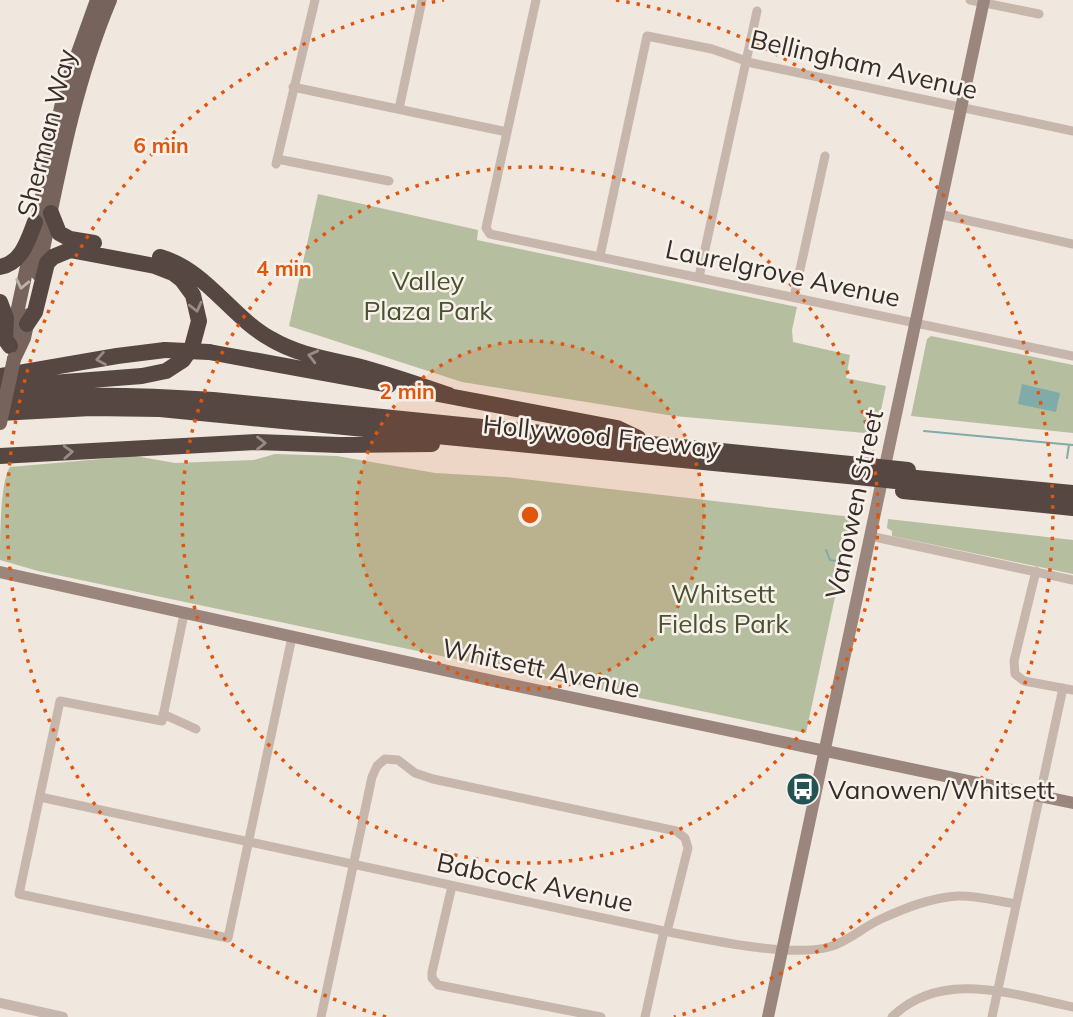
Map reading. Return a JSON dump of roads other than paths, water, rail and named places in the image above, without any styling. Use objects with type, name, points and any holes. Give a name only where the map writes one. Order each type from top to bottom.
[{"type":"highway","points":[[51,212],[57,231],[64,236],[160,257],[186,268],[258,331],[287,347],[449,395]]},
{"type":"highway","points":[[0,267],[9,265],[25,248],[35,222]]},
{"type":"highway","points":[[0,387],[134,377],[166,371],[183,360],[192,346],[199,321],[196,302],[188,287],[164,269],[70,250],[53,257],[47,264],[35,312],[27,324]]},
{"type":"highway","points":[[0,302],[6,318],[5,339],[12,353]]},
{"type":"highway","points":[[0,376],[165,350],[209,352],[617,428],[650,443]]},
{"type":"highway","name":"Hollywood Freeway","points":[[0,400],[92,395],[191,398],[650,443],[858,475]]},
{"type":"highway","points":[[0,407],[84,402],[179,404],[858,475]]},
{"type":"highway","points":[[0,413],[91,408],[187,411],[858,475]]},
{"type":"highway","name":"Hollywood Freeway","points":[[0,422],[73,417],[163,418],[432,444],[858,475],[906,480],[1073,508]]},
{"type":"highway","points":[[0,456],[257,442],[432,444]]},
{"type":"highway","points":[[906,480],[1073,496]]},
{"type":"highway","name":"Hollywood Freeway","points":[[906,480],[1073,486]]},
{"type":"main road","name":"Sherman Way","points":[[0,422],[35,222],[91,30],[97,0]]},
{"type":"main road","name":"Sherman Way","points":[[91,30],[110,0]]},
{"type":"main road","name":"Vanowen Street","points":[[768,1017],[984,1]]},
{"type":"main road","name":"Sherman Way","points":[[12,353],[24,338],[51,212],[69,101]]},
{"type":"main road","name":"Whitsett Avenue","points":[[0,572],[292,638],[1073,803]]},
{"type":"street","points":[[315,0],[277,161],[388,181]]},
{"type":"street","points":[[398,109],[422,0]]},
{"type":"street","points":[[293,87],[507,132],[536,0]]},
{"type":"street","points":[[970,0],[1039,14]]},
{"type":"street","points":[[699,277],[757,11]]},
{"type":"street","name":"Bellingham Avenue","points":[[600,256],[647,36],[712,49],[746,61],[1073,131]]},
{"type":"street","name":"Laurelgrove Avenue","points":[[507,132],[486,228],[491,234],[1073,356]]},
{"type":"street","points":[[794,297],[825,156]]},
{"type":"street","points":[[939,214],[1073,244]]},
{"type":"street","points":[[870,536],[1073,580]]},
{"type":"street","points":[[1036,572],[1014,661],[1015,674],[1024,681],[1073,690]]},
{"type":"street","points":[[162,718],[184,614]]},
{"type":"street","points":[[196,729],[162,718],[60,701],[19,894],[228,938],[292,638]]},
{"type":"street","points":[[992,1017],[1063,688]]},
{"type":"street","points":[[321,1017],[372,777],[381,762],[391,758],[433,779],[671,830],[685,838],[688,848],[682,863],[645,1017]]},
{"type":"street","name":"Babcock Avenue","points":[[40,797],[712,941],[782,949],[811,950],[834,945],[878,920],[928,900],[960,896],[1016,904]]},
{"type":"street","points":[[452,886],[432,972],[435,982],[447,989],[512,998],[601,1017]]},
{"type":"street","points":[[892,1017],[902,1007],[925,995],[956,987],[998,991],[1073,1007]]},
{"type":"street","points":[[0,1003],[63,1017]]},
{"type":"water","points":[[1022,384],[1060,393],[1056,412],[1018,404]]},
{"type":"waterway","points":[[924,431],[1073,445]]},
{"type":"waterway","points":[[1067,458],[1069,445]]},
{"type":"waterway","points":[[826,550],[830,560],[850,564]]},
{"type":"place","name":"Vanowen/Whitsett","points":[[803,789]]},
{"type":"park label","name":"Valley Plaza Park","points":[[428,295]]},
{"type":"park label","name":"Whitsett Fields Park","points":[[723,608]]}]
